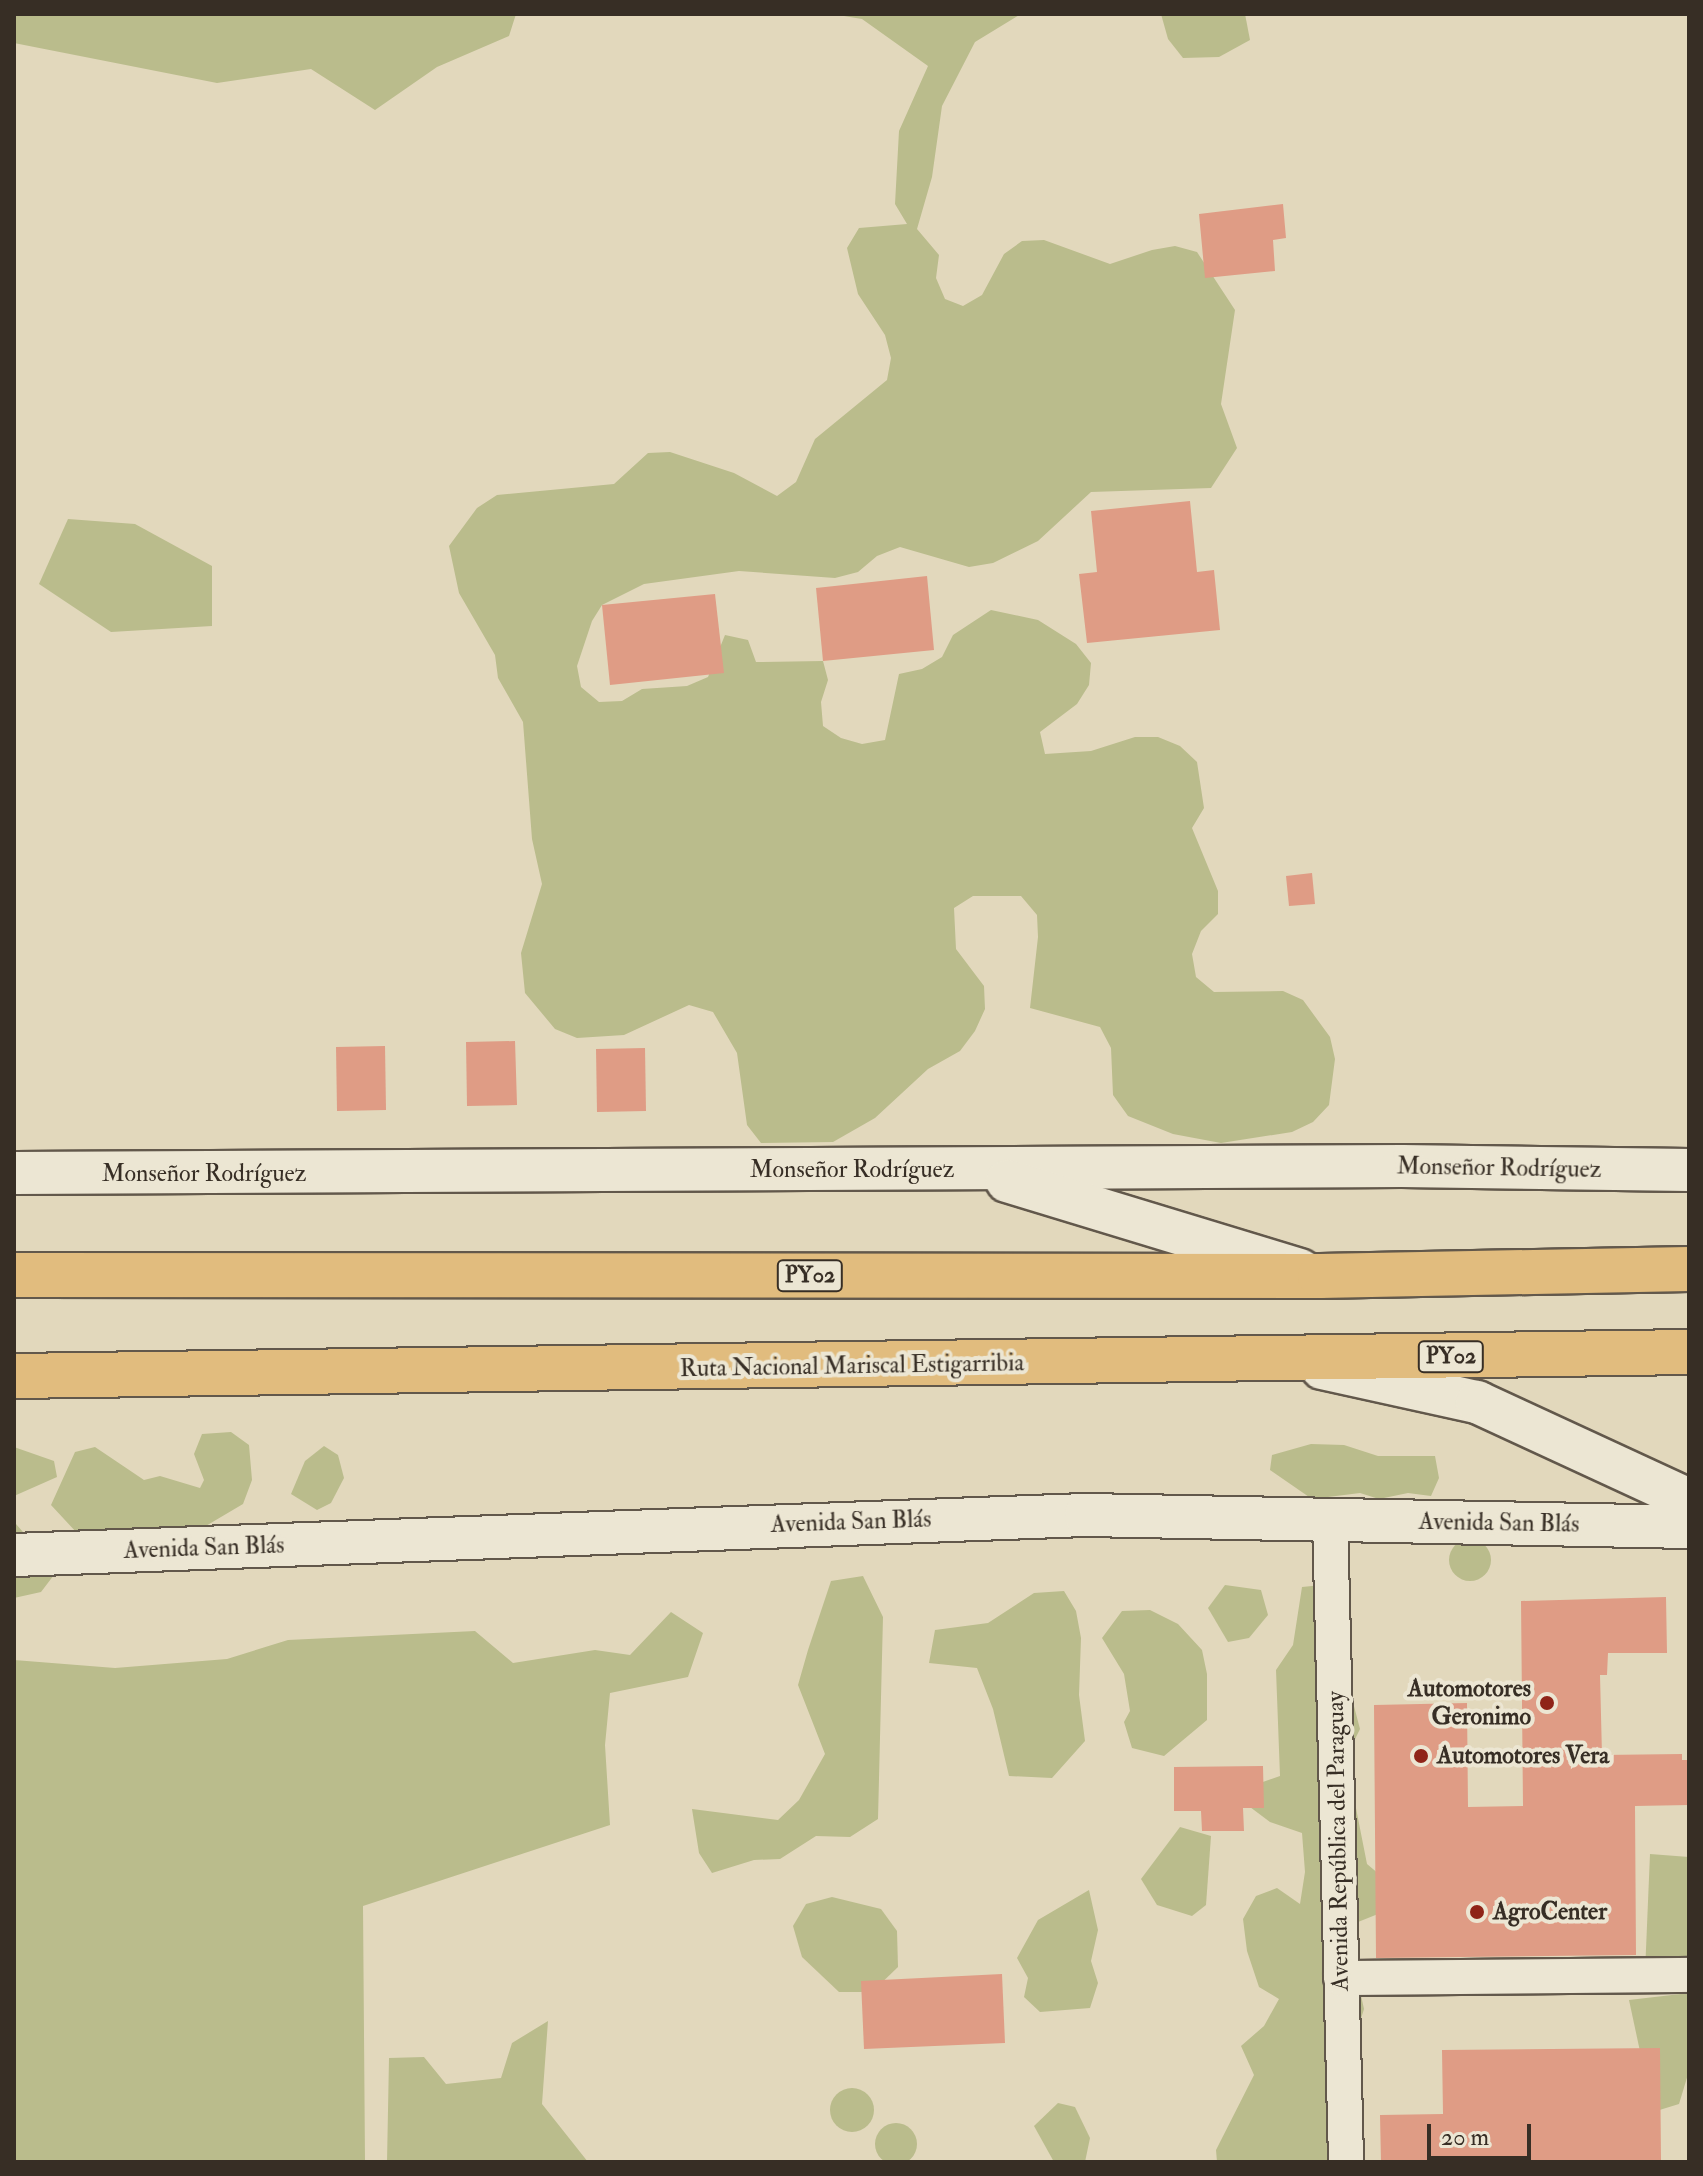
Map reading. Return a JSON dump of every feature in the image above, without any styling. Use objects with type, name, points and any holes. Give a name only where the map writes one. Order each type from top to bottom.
[{"type":"highway","name":"PY02","points":[[14,1275],[1320,1276],[1689,1269]]},
{"type":"highway","name":"Ruta Nacional Mariscal Estigarribia","points":[[14,1376],[1289,1361],[1689,1352]]},
{"type":"street","points":[[967,1169],[1320,1276]]},
{"type":"street","name":"Monseñor Rodríguez","points":[[14,1173],[1689,1170]]},
{"type":"street","points":[[1289,1361],[1477,1402],[1689,1500]]},
{"type":"street","name":"Avenida San Blás","points":[[14,1555],[887,1520],[1086,1515],[1689,1527]]},
{"type":"street","name":"Avenida República del Paraguay","points":[[1330,1519],[1346,2162]]},
{"type":"street","points":[[1341,1978],[1689,1975]]},
{"type":"green space","points":[[14,14],[516,14],[509,36],[437,67],[375,110],[311,69],[217,83],[14,43]]},
{"type":"green space","points":[[832,14],[1021,14],[975,42],[942,106],[932,177],[917,229],[939,255],[936,278],[945,299],[963,306],[982,295],[1004,254],[1022,241],[1044,240],[1110,264],[1175,246],[1197,252],[1235,310],[1221,404],[1237,448],[1211,488],[1091,492],[1038,541],[993,563],[969,567],[900,547],[877,556],[858,572],[835,578],[739,571],[644,584],[602,605],[592,621],[577,666],[581,687],[599,702],[622,701],[642,689],[687,686],[708,677],[725,635],[748,640],[756,662],[823,661],[828,680],[821,702],[823,726],[841,738],[862,744],[885,740],[899,674],[922,669],[942,657],[953,635],[991,610],[1038,620],[1076,644],[1091,663],[1089,685],[1077,704],[1040,732],[1045,754],[1091,751],[1135,737],[1158,737],[1180,746],[1197,762],[1204,808],[1192,828],[1218,891],[1218,914],[1201,931],[1192,954],[1196,977],[1214,992],[1283,991],[1303,1000],[1330,1037],[1335,1059],[1329,1105],[1313,1122],[1292,1132],[1221,1143],[1173,1134],[1128,1116],[1113,1095],[1111,1048],[1100,1027],[1030,1008],[1038,937],[1037,915],[1021,896],[973,896],[954,908],[956,949],[984,986],[985,1009],[975,1031],[960,1051],[928,1069],[875,1118],[833,1142],[761,1143],[747,1125],[737,1053],[713,1012],[689,1005],[624,1035],[577,1038],[555,1029],[525,993],[521,953],[542,884],[532,839],[523,722],[498,678],[495,655],[459,593],[449,546],[477,508],[497,495],[614,484],[648,453],[670,452],[734,473],[777,496],[796,482],[815,439],[887,380],[891,358],[885,335],[858,294],[847,248],[859,228],[907,224],[895,204],[899,131],[928,66],[862,19]]},
{"type":"green space","points":[[1161,14],[1245,14],[1250,40],[1219,57],[1183,58],[1168,39]]},
{"type":"green space","points":[[68,519],[135,524],[212,566],[212,626],[111,632],[39,584]]},
{"type":"green space","points":[[231,1432],[249,1445],[252,1480],[243,1504],[199,1530],[77,1533],[51,1505],[75,1452],[95,1447],[144,1480],[160,1476],[200,1488],[204,1480],[194,1454],[202,1434]]},
{"type":"green space","points":[[1311,1444],[1344,1445],[1378,1456],[1435,1456],[1439,1478],[1431,1496],[1408,1493],[1379,1499],[1360,1493],[1312,1499],[1270,1470],[1272,1455]]},
{"type":"green space","points":[[324,1446],[338,1455],[344,1478],[331,1503],[317,1510],[291,1494],[305,1461]]},
{"type":"green space","points":[[14,1447],[54,1461],[57,1477],[14,1496]]},
{"type":"green space","points":[[14,1510],[16,1524],[57,1571],[41,1592],[14,1598]]},
{"type":"green space","points":[[1470,1539],[1485,1545],[1491,1560],[1485,1575],[1470,1581],[1455,1575],[1449,1560],[1455,1545]]},
{"type":"green space","points":[[863,1576],[883,1617],[878,1819],[850,1837],[816,1836],[780,1859],[754,1860],[712,1873],[699,1853],[692,1809],[778,1820],[799,1800],[825,1754],[798,1685],[808,1650],[831,1581]]},
{"type":"green space","points":[[1342,1583],[1344,1668],[1360,1729],[1330,1790],[1354,1798],[1367,1864],[1386,1880],[1383,1912],[1358,1922],[1349,1941],[1364,2009],[1355,2038],[1354,2162],[1217,2162],[1216,2150],[1254,2075],[1241,2046],[1264,2026],[1279,1999],[1259,1987],[1247,1951],[1243,1919],[1256,1896],[1277,1888],[1300,1904],[1305,1872],[1302,1833],[1270,1822],[1250,1807],[1243,1789],[1280,1776],[1276,1670],[1293,1645],[1302,1587]]},
{"type":"green space","points":[[1225,1585],[1261,1590],[1268,1615],[1249,1638],[1228,1642],[1208,1608]]},
{"type":"green space","points":[[1064,1591],[1076,1611],[1081,1638],[1079,1695],[1085,1741],[1052,1778],[1009,1776],[993,1709],[977,1668],[929,1663],[935,1630],[988,1623],[1034,1593]]},
{"type":"green space","points":[[1150,1610],[1178,1624],[1202,1650],[1207,1674],[1207,1720],[1164,1756],[1132,1748],[1124,1722],[1130,1711],[1124,1674],[1102,1638],[1122,1611]]},
{"type":"green space","points":[[671,1612],[703,1633],[688,1677],[610,1693],[605,1745],[610,1825],[363,1906],[365,2162],[14,2162],[14,1660],[115,1668],[227,1659],[288,1640],[475,1631],[513,1663],[595,1650],[630,1655]]},
{"type":"green space","points":[[1180,1827],[1211,1836],[1206,1905],[1192,1916],[1157,1905],[1141,1879]]},
{"type":"green space","points":[[1650,1854],[1689,1857],[1689,1972],[1645,1973]]},
{"type":"green space","points":[[1089,1890],[1098,1930],[1091,1961],[1098,1983],[1090,2008],[1040,2012],[1024,1997],[1028,1978],[1017,1958],[1038,1920]]},
{"type":"green space","points":[[832,1897],[881,1909],[897,1931],[898,1967],[872,1992],[839,1992],[802,1957],[793,1926],[806,1904]]},
{"type":"green space","points":[[1689,1993],[1689,2071],[1679,2104],[1653,2112],[1629,2000]]},
{"type":"green space","points":[[548,2021],[542,2104],[588,2162],[387,2162],[389,2058],[424,2057],[446,2084],[501,2078],[512,2043]]},
{"type":"green space","points":[[852,2088],[867,2095],[874,2110],[867,2125],[852,2132],[837,2125],[830,2110],[837,2095]]},
{"type":"green space","points":[[1058,2103],[1075,2107],[1090,2138],[1085,2162],[1054,2162],[1034,2126]]},
{"type":"green space","points":[[896,2123],[911,2129],[917,2144],[911,2159],[896,2165],[881,2159],[875,2144],[881,2129]]},
{"type":"building","points":[[1283,204],[1286,238],[1273,240],[1275,271],[1205,278],[1199,214]]},
{"type":"building","points":[[1190,501],[1197,572],[1214,570],[1220,630],[1087,643],[1079,574],[1097,572],[1091,511]]},
{"type":"building","points":[[927,576],[934,650],[823,661],[816,588]]},
{"type":"building","points":[[715,594],[724,673],[610,685],[602,605]]},
{"type":"building","points":[[1312,873],[1315,904],[1289,906],[1286,876]]},
{"type":"building","points":[[515,1041],[517,1105],[467,1106],[466,1042]]},
{"type":"building","points":[[385,1046],[386,1110],[337,1111],[336,1047]]},
{"type":"building","points":[[645,1048],[646,1111],[597,1112],[596,1049]]},
{"type":"building","points":[[1666,1597],[1667,1653],[1608,1653],[1607,1675],[1600,1675],[1602,1755],[1682,1754],[1682,1760],[1689,1760],[1689,1805],[1635,1806],[1636,1955],[1376,1958],[1374,1705],[1467,1703],[1468,1807],[1523,1806],[1521,1601]]},
{"type":"building","points":[[1263,1766],[1264,1808],[1243,1808],[1244,1831],[1202,1831],[1201,1811],[1174,1811],[1174,1767]]},
{"type":"building","points":[[1002,1974],[1005,2043],[864,2049],[861,1981]]},
{"type":"building","points":[[1660,2048],[1661,2162],[1381,2162],[1380,2115],[1443,2114],[1442,2050]]},
{"type":"place","name":"Automotores Geronimo","points":[[1547,1703]]},
{"type":"place","name":"Automotores Vera","points":[[1421,1756]]},
{"type":"place","name":"AgroCenter","points":[[1477,1912]]}]
